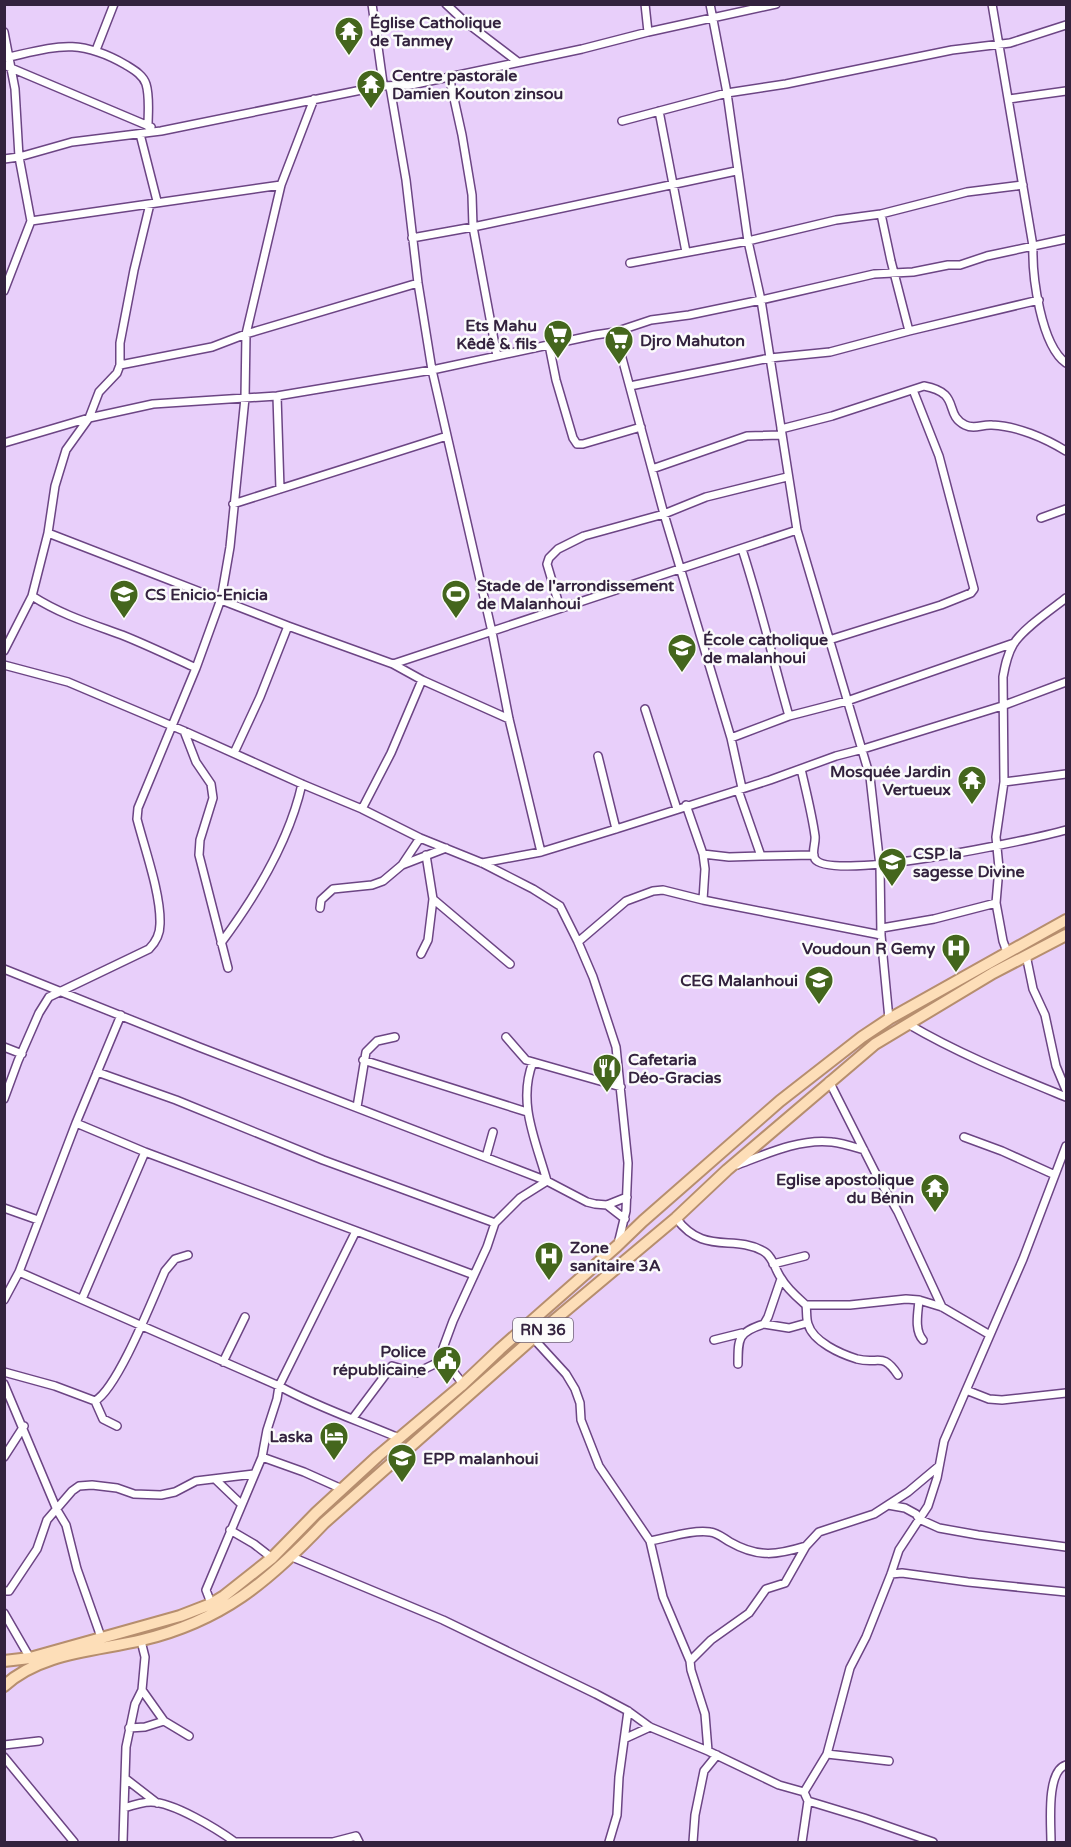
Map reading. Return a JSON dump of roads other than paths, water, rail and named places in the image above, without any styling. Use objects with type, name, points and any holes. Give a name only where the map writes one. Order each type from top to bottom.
[{"type":"main road","name":"RN 36","points":[[4,1661],[30,1658],[180,1616],[212,1603],[272,1558],[342,1489],[464,1384],[500,1349],[780,1101],[862,1037],[889,1019],[1066,920]]},
{"type":"main road","name":"RN 36","points":[[4,1686],[34,1666],[76,1653],[141,1641],[218,1613],[238,1601],[292,1557],[324,1523],[533,1338],[676,1218],[727,1170],[875,1044],[993,973],[1066,935]]},
{"type":"street","points":[[96,50],[114,4]]},
{"type":"street","points":[[372,4],[383,83],[381,86]]},
{"type":"street","points":[[446,4],[518,62]]},
{"type":"street","points":[[645,4],[648,32]]},
{"type":"street","points":[[710,4],[727,93],[736,171],[761,300],[797,530],[870,777],[880,866],[882,931],[889,1019]]},
{"type":"street","points":[[4,159],[19,158],[72,142],[161,131],[381,86],[411,85],[582,49],[776,4]]},
{"type":"street","points":[[992,4],[1033,246],[1034,273],[1039,300],[1050,344],[1058,357],[1066,363]]},
{"type":"street","points":[[622,121],[727,93],[786,84],[952,50],[998,46],[1066,25]]},
{"type":"street","points":[[4,32],[9,57],[8,66],[15,89],[19,158],[31,221],[4,291]]},
{"type":"street","points":[[9,57],[63,46],[80,46],[96,50],[131,68],[143,78],[148,93],[148,126]]},
{"type":"street","points":[[8,66],[161,131]]},
{"type":"street","points":[[449,76],[472,195],[473,227],[497,356]]},
{"type":"street","points":[[390,87],[406,180],[418,283],[432,370],[492,632],[509,719],[541,852]]},
{"type":"street","points":[[1009,99],[1066,91]]},
{"type":"street","points":[[4,1099],[45,1001],[60,990],[110,969],[149,949],[158,937],[159,908],[137,814],[140,801],[196,668],[221,599],[230,547],[245,398],[246,334],[281,184],[314,99]]},
{"type":"street","points":[[659,111],[686,252]]},
{"type":"street","points":[[4,651],[32,596],[48,533],[55,486],[66,450],[89,418],[99,393],[117,373],[120,365],[120,343],[134,270],[154,203],[140,134]]},
{"type":"street","points":[[412,238],[736,171]]},
{"type":"street","points":[[31,221],[281,184]]},
{"type":"street","points":[[630,263],[748,241],[836,220],[881,214],[968,192],[1023,185]]},
{"type":"street","points":[[881,214],[909,331]]},
{"type":"street","points":[[4,443],[89,418],[153,404],[277,396],[432,370],[615,333],[651,320],[689,315],[874,274],[894,274],[948,265],[960,266],[987,256],[1066,239]]},
{"type":"street","points":[[120,365],[212,347],[246,334],[418,283]]},
{"type":"street","points":[[630,386],[770,358],[830,352],[1039,300]]},
{"type":"street","points":[[615,333],[664,514],[730,738],[740,789],[761,856]]},
{"type":"street","points":[[549,345],[556,380],[573,438],[577,444],[641,427]]},
{"type":"street","points":[[652,469],[747,436],[782,432],[924,386],[943,392],[949,398],[959,421],[971,428],[990,424],[1005,427],[1038,436],[1066,451]]},
{"type":"street","points":[[829,640],[941,605],[971,593],[974,589],[939,456],[913,390]]},
{"type":"street","points":[[277,396],[280,489]]},
{"type":"street","points":[[233,504],[447,436]]},
{"type":"street","points":[[560,608],[547,564],[552,554],[570,542],[664,514],[706,498],[787,477]]},
{"type":"street","points":[[1041,518],[1066,509]]},
{"type":"street","points":[[393,664],[797,530]]},
{"type":"street","points":[[48,533],[393,664],[422,680],[509,719]]},
{"type":"street","points":[[742,549],[789,716]]},
{"type":"street","points":[[32,596],[52,609],[123,636],[196,668]]},
{"type":"street","points":[[730,738],[789,716],[846,701],[1014,643],[1066,598]]},
{"type":"street","points":[[234,753],[255,709],[288,626]]},
{"type":"street","points":[[1007,952],[996,903],[999,868],[996,837],[1004,782],[1003,677],[1006,661],[1014,643]]},
{"type":"street","points":[[4,665],[68,682],[184,731],[362,809],[420,838],[482,863],[533,889],[560,906],[578,942],[613,1034],[621,1087],[628,1163],[625,1219],[617,1246]]},
{"type":"street","points":[[362,809],[391,753],[422,680]]},
{"type":"street","points":[[482,863],[541,852],[616,829],[836,756],[1002,706],[1066,682]]},
{"type":"street","points":[[645,709],[677,808]]},
{"type":"street","points":[[184,731],[196,762],[211,784],[213,792],[200,840],[199,855],[228,968]]},
{"type":"street","points":[[598,756],[616,829]]},
{"type":"street","points":[[801,769],[815,838],[814,855],[815,859],[822,863],[880,866],[996,846],[1066,830]]},
{"type":"street","points":[[1004,782],[1066,774]]},
{"type":"street","points":[[221,943],[239,918],[282,844],[297,805],[302,784]]},
{"type":"street","points":[[687,806],[703,854],[705,869],[703,900]]},
{"type":"street","points":[[402,865],[420,838]]},
{"type":"street","points":[[320,908],[321,900],[333,889],[372,885],[383,880],[402,865],[446,848]]},
{"type":"street","points":[[703,854],[729,858],[814,855]]},
{"type":"street","points":[[421,954],[428,940],[433,899],[426,855]]},
{"type":"street","points":[[578,942],[616,907],[637,896],[663,890],[703,900],[882,931],[996,903]]},
{"type":"street","points":[[433,899],[510,964]]},
{"type":"street","points":[[1026,955],[1033,989],[1045,1015],[1056,1066],[1066,1089]]},
{"type":"street","points":[[4,969],[547,1181],[588,1202],[607,1205],[625,1219]]},
{"type":"street","points":[[4,1300],[18,1272],[121,1015]]},
{"type":"street","points":[[908,1024],[986,1065],[1066,1097]]},
{"type":"street","points":[[357,1107],[366,1052],[377,1041],[395,1037]]},
{"type":"street","points":[[506,1037],[521,1056],[533,1062],[621,1087]]},
{"type":"street","points":[[4,1047],[21,1054]]},
{"type":"street","points":[[363,1060],[527,1112]]},
{"type":"street","points":[[533,1062],[527,1078],[527,1112],[547,1181]]},
{"type":"street","points":[[97,1072],[176,1100],[323,1160],[495,1223]]},
{"type":"street","points":[[829,1081],[898,1212],[942,1307]]},
{"type":"street","points":[[76,1123],[145,1152],[474,1275]]},
{"type":"street","points":[[486,1157],[493,1132]]},
{"type":"street","points":[[964,1137],[1002,1150],[1055,1175]]},
{"type":"street","points":[[727,1170],[739,1164],[812,1142],[833,1142],[864,1150]]},
{"type":"street","points":[[804,1792],[827,1754],[850,1668],[866,1637],[899,1550],[928,1506],[940,1466],[944,1441],[1023,1259],[1066,1146]]},
{"type":"street","points":[[82,1299],[145,1152]]},
{"type":"street","points":[[464,1384],[445,1359],[443,1348],[446,1338],[495,1223],[520,1198],[547,1181]]},
{"type":"street","points":[[607,1205],[627,1197]]},
{"type":"street","points":[[4,1208],[38,1220]]},
{"type":"street","points":[[676,1218],[684,1230],[706,1241],[752,1247],[764,1251],[791,1292],[806,1305],[850,1305],[906,1299],[919,1300],[942,1307],[990,1335]]},
{"type":"street","points":[[212,1603],[206,1590],[262,1457],[279,1386],[356,1231]]},
{"type":"street","points":[[95,1401],[105,1394],[140,1326],[165,1270],[176,1259],[188,1255]]},
{"type":"street","points":[[773,1264],[805,1256]]},
{"type":"street","points":[[18,1272],[279,1386],[301,1398],[399,1438]]},
{"type":"street","points":[[764,1324],[781,1279]]},
{"type":"street","points":[[919,1300],[918,1328],[923,1340]]},
{"type":"street","points":[[806,1305],[807,1323],[818,1340],[859,1359],[885,1360],[891,1364],[898,1375]]},
{"type":"street","points":[[223,1362],[245,1317]]},
{"type":"street","points":[[714,1340],[742,1333],[764,1324],[789,1328],[807,1323]]},
{"type":"street","points":[[738,1364],[739,1342],[742,1333]]},
{"type":"street","points":[[533,1338],[566,1374],[575,1389],[580,1403],[581,1420],[599,1466],[650,1541],[663,1597],[690,1661],[705,1714],[708,1751]]},
{"type":"street","points":[[353,1418],[392,1366],[416,1373],[445,1359]]},
{"type":"street","points":[[4,1372],[55,1386],[95,1401],[103,1419],[117,1426]]},
{"type":"street","points":[[4,1384],[24,1426],[57,1510],[66,1525],[77,1569],[101,1637]]},
{"type":"street","points":[[966,1390],[989,1399],[1002,1400],[1066,1393]]},
{"type":"street","points":[[4,1457],[24,1426]]},
{"type":"street","points":[[262,1457],[342,1489]]},
{"type":"street","points":[[690,1661],[711,1640],[749,1613],[766,1589],[786,1583],[806,1546],[819,1532],[874,1514],[940,1466]]},
{"type":"street","points":[[4,1600],[7,1591],[37,1549],[47,1520],[79,1486],[92,1485],[117,1488],[134,1494],[161,1495],[175,1492],[196,1482],[254,1474]]},
{"type":"street","points":[[215,1479],[241,1504]]},
{"type":"street","points":[[888,1505],[906,1508],[916,1514],[919,1519],[955,1532],[1066,1547]]},
{"type":"street","points":[[230,1530],[272,1558]]},
{"type":"street","points":[[650,1541],[702,1531],[719,1534],[756,1553],[772,1555],[806,1546]]},
{"type":"street","points":[[292,1557],[443,1620],[628,1711],[650,1727],[717,1755],[779,1785],[804,1792]]},
{"type":"street","points":[[891,1574],[902,1573],[1066,1592]]},
{"type":"street","points":[[4,1613],[30,1658]]},
{"type":"street","points":[[123,1842],[126,1747],[135,1704],[142,1690],[145,1658],[141,1641]]},
{"type":"street","points":[[142,1690],[164,1721],[189,1736]]},
{"type":"street","points":[[609,1842],[617,1815],[619,1776],[628,1711]]},
{"type":"street","points":[[129,1728],[145,1727],[164,1721]]},
{"type":"street","points":[[626,1738],[650,1727]]},
{"type":"street","points":[[4,1745],[39,1742]]},
{"type":"street","points":[[827,1754],[889,1761]]},
{"type":"street","points":[[693,1842],[695,1815],[704,1771],[717,1755]]},
{"type":"street","points":[[4,1757],[74,1842]]},
{"type":"street","points":[[1051,1842],[1050,1797],[1058,1770],[1061,1766],[1066,1765]]},
{"type":"street","points":[[126,1779],[157,1803],[189,1814],[235,1842],[333,1842],[356,1836],[359,1842]]},
{"type":"street","points":[[802,1842],[808,1801],[804,1792]]},
{"type":"street","points":[[808,1801],[933,1842]]},
{"type":"street","points":[[124,1808],[138,1804],[157,1803]]},
{"type":"place","name":"Église Catholique de Tanmey","points":[[349,56]]},
{"type":"place","name":"Centre pastorale Damien Kouton zinsou","points":[[371,110]]},
{"type":"place","name":"Ets Mahu Kêdê & fils","points":[[558,360]]},
{"type":"place","name":"Djro Mahuton","points":[[619,366]]},
{"type":"place","name":"CS Enicio-Enicia","points":[[124,620]]},
{"type":"place","name":"Stade de l'arrondissement de Malanhoui","points":[[456,620]]},
{"type":"place","name":"École catholique de malanhoui","points":[[682,674]]},
{"type":"place","name":"Mosquée Jardin Vertueux","points":[[972,806]]},
{"type":"place","name":"CSP la sagesse Divine","points":[[892,888]]},
{"type":"place","name":"Voudoun R Gemy","points":[[956,974]]},
{"type":"place","name":"CEG Malanhoui","points":[[819,1006]]},
{"type":"place","name":"Cafetaria Déo-Gracias","points":[[607,1094]]},
{"type":"place","name":"Eglise apostolique du Bénin","points":[[935,1214]]},
{"type":"place","name":"Zone sanitaire 3A","points":[[549,1282]]},
{"type":"place","name":"Police républicaine","points":[[447,1386]]},
{"type":"place","name":"Laska","points":[[334,1462]]},
{"type":"place","name":"EPP malanhoui","points":[[402,1484]]}]
